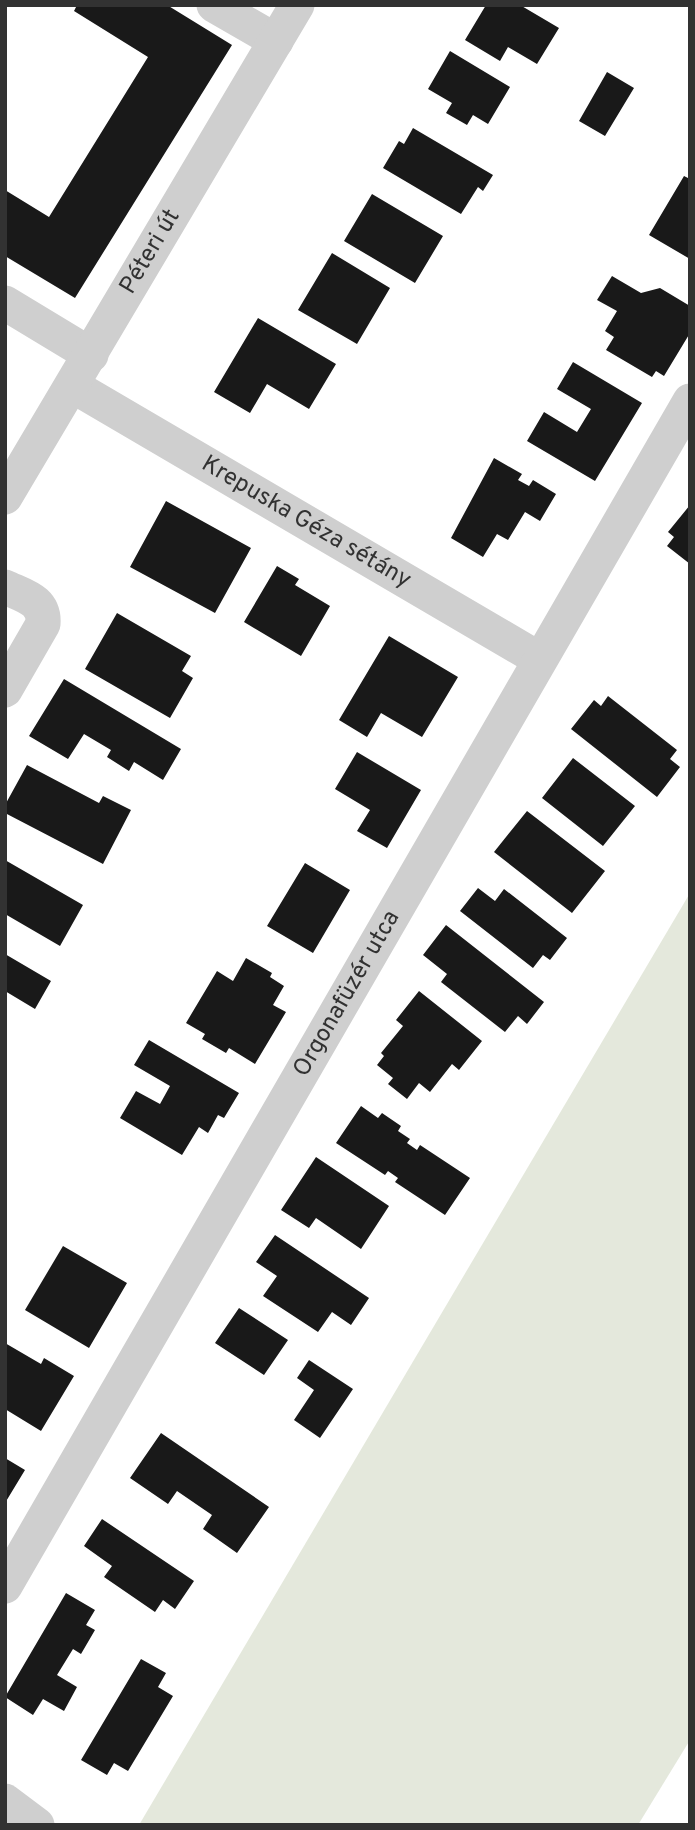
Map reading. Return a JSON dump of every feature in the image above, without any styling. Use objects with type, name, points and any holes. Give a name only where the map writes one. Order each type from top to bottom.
[{"type":"street","points":[[214,5],[276,41]]},
{"type":"street","name":"Péteri út","points":[[5,497],[74,386],[297,5]]},
{"type":"street","points":[[5,303],[91,355]]},
{"type":"street","name":"Krepuska Géza sétány","points":[[74,386],[539,659]]},
{"type":"street","name":"Orgonafüzér utca","points":[[5,1586],[690,401]]},
{"type":"street","points":[[5,587],[38,603],[44,613],[43,624],[5,690]]},
{"type":"street","points":[[5,1801],[37,1825]]},
{"type":"shaded area","points":[[690,893],[690,1740],[638,1825],[139,1825]]},
{"type":"building","points":[[77,5],[167,5],[232,45],[75,298],[5,256],[5,190],[49,217],[148,57],[74,11]]},
{"type":"building","points":[[486,5],[520,5],[559,28],[537,64],[508,47],[500,61],[465,40]]},
{"type":"building","points":[[450,51],[510,87],[488,124],[473,115],[467,125],[446,113],[452,103],[428,89]]},
{"type":"building","points":[[607,72],[634,88],[605,136],[579,121]]},
{"type":"building","points":[[413,128],[493,175],[483,191],[478,187],[461,214],[383,168],[399,141],[404,144]]},
{"type":"building","points":[[684,176],[690,179],[690,259],[649,235]]},
{"type":"building","points":[[372,194],[443,236],[415,283],[344,241]]},
{"type":"building","points":[[332,253],[390,288],[357,344],[298,310]]},
{"type":"building","points":[[612,276],[641,293],[660,288],[690,306],[690,333],[664,376],[656,371],[652,377],[606,350],[614,337],[605,331],[617,311],[597,300]]},
{"type":"building","points":[[258,318],[336,364],[309,409],[267,384],[250,413],[214,392]]},
{"type":"building","points":[[573,362],[642,403],[595,481],[527,441],[544,412],[577,432],[591,409],[557,389]]},
{"type":"building","points":[[494,458],[522,474],[518,480],[529,486],[533,480],[556,494],[540,521],[525,512],[508,540],[497,534],[483,557],[451,538]]},
{"type":"building","points":[[166,501],[251,548],[215,613],[130,567]]},
{"type":"building","points":[[690,505],[690,564],[667,546],[674,537],[668,532]]},
{"type":"building","points":[[277,566],[299,579],[295,585],[330,606],[301,656],[244,622]]},
{"type":"building","points":[[117,613],[191,656],[182,671],[193,678],[170,718],[85,669]]},
{"type":"building","points":[[389,636],[458,677],[422,737],[381,713],[367,737],[339,720]]},
{"type":"building","points":[[64,679],[181,749],[163,780],[134,762],[129,771],[107,757],[111,750],[84,734],[68,759],[29,736]]},
{"type":"building","points":[[608,696],[677,750],[670,759],[680,767],[657,797],[571,729],[594,700],[601,706]]},
{"type":"building","points":[[357,752],[421,790],[387,848],[357,831],[370,810],[335,789]]},
{"type":"building","points":[[573,758],[635,806],[603,846],[542,798]]},
{"type":"building","points":[[27,765],[99,803],[103,796],[131,810],[103,864],[5,813],[5,805]]},
{"type":"building","points":[[527,811],[605,871],[572,913],[494,852]]},
{"type":"building","points":[[5,860],[83,905],[60,946],[5,914]]},
{"type":"building","points":[[305,863],[350,890],[313,953],[267,926]]},
{"type":"building","points":[[478,888],[495,901],[504,889],[567,938],[550,960],[543,955],[533,968],[460,911]]},
{"type":"building","points":[[446,925],[544,1002],[527,1024],[518,1016],[505,1032],[441,982],[447,974],[423,955]]},
{"type":"building","points":[[5,954],[51,981],[35,1009],[5,991]]},
{"type":"building","points":[[246,958],[272,973],[270,977],[284,986],[273,1005],[286,1012],[255,1064],[229,1048],[226,1053],[202,1039],[205,1034],[186,1023],[217,971],[233,981]]},
{"type":"building","points":[[419,991],[482,1041],[459,1070],[452,1064],[430,1092],[419,1083],[407,1099],[388,1084],[393,1078],[377,1065],[384,1056],[381,1053],[403,1026],[396,1020]]},
{"type":"building","points":[[149,1040],[239,1093],[224,1118],[218,1115],[208,1133],[199,1127],[182,1155],[120,1118],[136,1091],[160,1104],[170,1086],[134,1065]]},
{"type":"building","points":[[361,1106],[378,1118],[382,1113],[401,1126],[398,1131],[410,1139],[407,1143],[417,1150],[420,1145],[470,1178],[445,1215],[395,1182],[398,1178],[388,1171],[385,1175],[336,1143]]},
{"type":"building","points":[[316,1157],[389,1206],[361,1249],[316,1218],[309,1228],[281,1210]]},
{"type":"building","points":[[275,1235],[369,1298],[351,1325],[332,1312],[318,1332],[263,1296],[277,1276],[256,1262]]},
{"type":"building","points":[[63,1246],[127,1283],[89,1348],[25,1310]]},
{"type":"building","points":[[239,1308],[288,1340],[264,1375],[215,1343]]},
{"type":"building","points":[[5,1343],[41,1364],[44,1358],[74,1376],[41,1431],[5,1409]]},
{"type":"building","points":[[309,1360],[353,1389],[320,1438],[294,1420],[314,1390],[297,1378]]},
{"type":"building","points":[[161,1433],[269,1507],[237,1553],[203,1529],[212,1515],[177,1491],[168,1504],[130,1478]]},
{"type":"building","points":[[5,1458],[25,1470],[5,1503]]},
{"type":"building","points":[[102,1519],[194,1581],[175,1609],[163,1600],[155,1612],[104,1577],[112,1566],[84,1546]]},
{"type":"building","points":[[66,1593],[95,1610],[86,1625],[95,1630],[81,1654],[73,1649],[57,1675],[77,1687],[64,1711],[43,1699],[33,1715],[5,1697]]},
{"type":"building","points":[[141,1659],[166,1673],[158,1687],[173,1696],[128,1771],[114,1763],[107,1775],[81,1760]]}]
